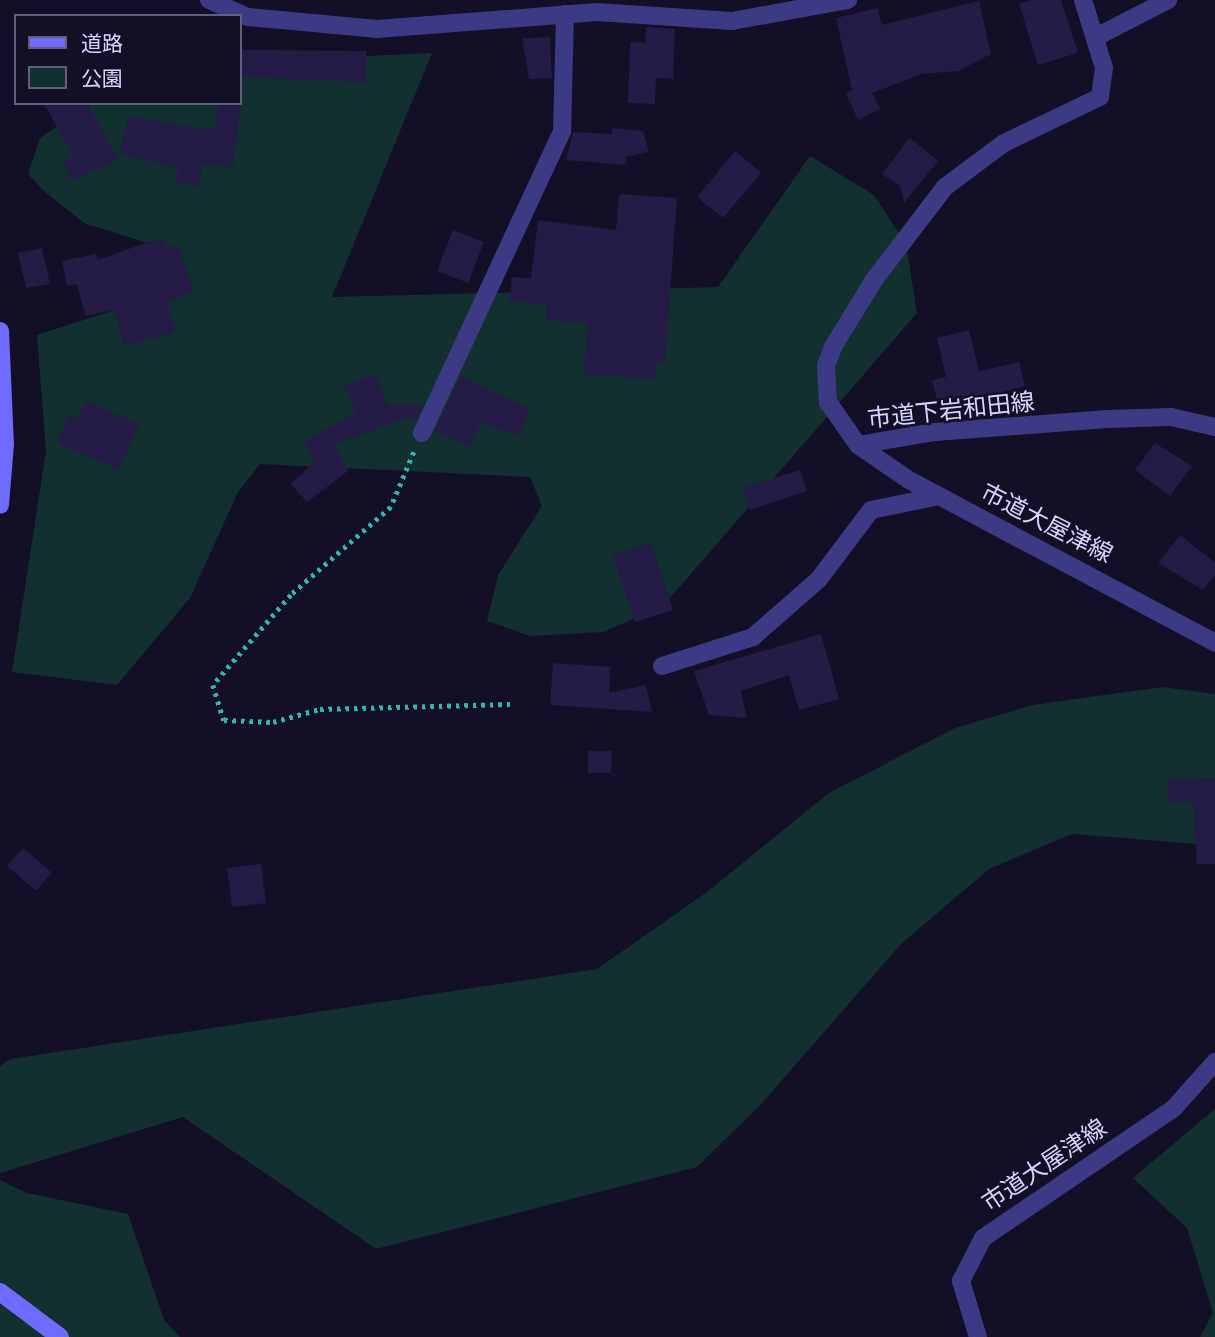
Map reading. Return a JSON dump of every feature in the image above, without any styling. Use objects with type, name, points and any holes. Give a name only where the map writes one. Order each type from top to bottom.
[{"type":"main road","points":[[0,331],[5,444],[0,505]]},
{"type":"main road","points":[[0,1292],[60,1337]]},
{"type":"street","points":[[209,0],[241,14]]},
{"type":"street","name":"市道下岩和田線","points":[[1083,0],[1104,68],[1100,97],[962,170],[900,242],[833,347],[824,387],[839,423],[858,445],[935,432],[1108,419],[1171,417],[1215,427]]},
{"type":"street","points":[[1096,37],[1168,0]]},
{"type":"street","points":[[242,14],[363,28],[565,14],[733,21],[837,2]]},
{"type":"street","points":[[422,433],[562,131],[565,14]]},
{"type":"street","name":"市道大屋津線","points":[[858,445],[940,496],[1215,643]]},
{"type":"street","points":[[662,666],[753,637],[819,579],[871,510],[940,496]]},
{"type":"street","name":"市道大屋津線","points":[[978,1337],[961,1282],[983,1238],[1174,1108],[1215,1062]]},
{"type":"path","points":[[422,433],[391,507],[291,595],[213,685],[224,720],[273,722],[320,709],[514,704]]},
{"type":"green space","points":[[432,53],[332,297],[718,287],[810,156],[874,195],[906,244],[917,313],[663,606],[603,632],[530,636],[487,621],[498,575],[542,506],[530,477],[260,464],[238,492],[190,598],[117,685],[12,672],[46,451],[37,335],[136,303],[179,253],[84,223],[44,191],[28,174],[40,138],[91,105],[242,105],[242,62]]},
{"type":"green space","points":[[1162,687],[1215,694],[1215,837],[1198,844],[1072,834],[989,869],[901,944],[762,1103],[697,1167],[376,1249],[183,1117],[0,1173],[0,1066],[11,1059],[597,969],[707,892],[829,793],[955,728],[1033,705]]},
{"type":"green space","points":[[1215,1109],[1215,1337],[1200,1337],[1213,1313],[1187,1228],[1133,1178]]},
{"type":"green space","points":[[0,1180],[27,1193],[128,1214],[164,1320],[180,1337],[0,1337]]},
{"type":"building","points":[[1031,0],[1061,0],[1078,53],[1038,65],[1019,4]]},
{"type":"building","points":[[979,1],[991,54],[958,71],[921,74],[872,93],[880,109],[858,120],[846,93],[852,90],[836,18],[877,8],[882,25]]},
{"type":"building","points":[[646,27],[675,29],[673,79],[656,78],[655,104],[628,103],[630,42],[645,43]]},
{"type":"building","points":[[550,37],[552,78],[529,79],[522,38]]},
{"type":"building","points":[[242,50],[366,51],[366,82],[242,77]]},
{"type":"building","points":[[45,105],[88,105],[118,160],[72,181],[63,161],[73,157]]},
{"type":"building","points":[[218,105],[241,105],[233,167],[202,164],[200,186],[176,183],[178,168],[119,153],[128,117],[216,130]]},
{"type":"building","points":[[612,128],[643,131],[649,152],[626,157],[626,165],[566,160],[573,132],[612,134]]},
{"type":"building","points":[[910,138],[938,161],[904,203],[900,186],[882,174]]},
{"type":"building","points":[[735,151],[761,173],[723,218],[697,197]]},
{"type":"building","points":[[619,194],[677,198],[665,363],[656,363],[654,379],[584,374],[588,323],[546,320],[547,304],[510,301],[512,277],[531,278],[538,220],[616,230]]},
{"type":"building","points":[[453,230],[484,242],[468,283],[437,271]]},
{"type":"building","points":[[163,237],[167,248],[177,244],[194,292],[167,302],[175,332],[124,346],[114,310],[85,316],[77,284],[67,286],[62,261],[96,254],[97,260]]},
{"type":"building","points":[[42,248],[50,284],[26,288],[18,253]]},
{"type":"building","points":[[969,330],[979,371],[1019,362],[1025,386],[939,409],[932,380],[946,377],[937,338]]},
{"type":"building","points":[[376,374],[387,405],[423,404],[415,421],[407,418],[334,444],[348,471],[307,502],[291,484],[314,462],[304,441],[355,414],[344,385]]},
{"type":"building","points":[[461,376],[530,409],[518,436],[481,423],[469,447],[435,431]]},
{"type":"building","points":[[85,401],[139,424],[119,470],[57,443],[69,414],[78,418]]},
{"type":"building","points":[[1155,443],[1192,466],[1170,496],[1135,470]]},
{"type":"building","points":[[800,470],[807,491],[750,510],[743,488]]},
{"type":"building","points":[[1180,535],[1215,563],[1215,575],[1203,590],[1158,563]]},
{"type":"building","points":[[651,543],[673,610],[635,622],[613,556]]},
{"type":"building","points":[[821,634],[839,699],[799,710],[789,675],[741,691],[747,718],[709,715],[694,671]]},
{"type":"building","points":[[553,663],[611,667],[609,693],[646,685],[652,712],[550,705]]},
{"type":"building","points":[[588,751],[612,751],[611,773],[588,773]]},
{"type":"building","points":[[1215,778],[1215,864],[1197,864],[1193,802],[1167,802],[1167,779]]},
{"type":"building","points":[[23,848],[52,873],[36,891],[7,866]]},
{"type":"building","points":[[261,864],[266,903],[232,907],[227,868]]}]
